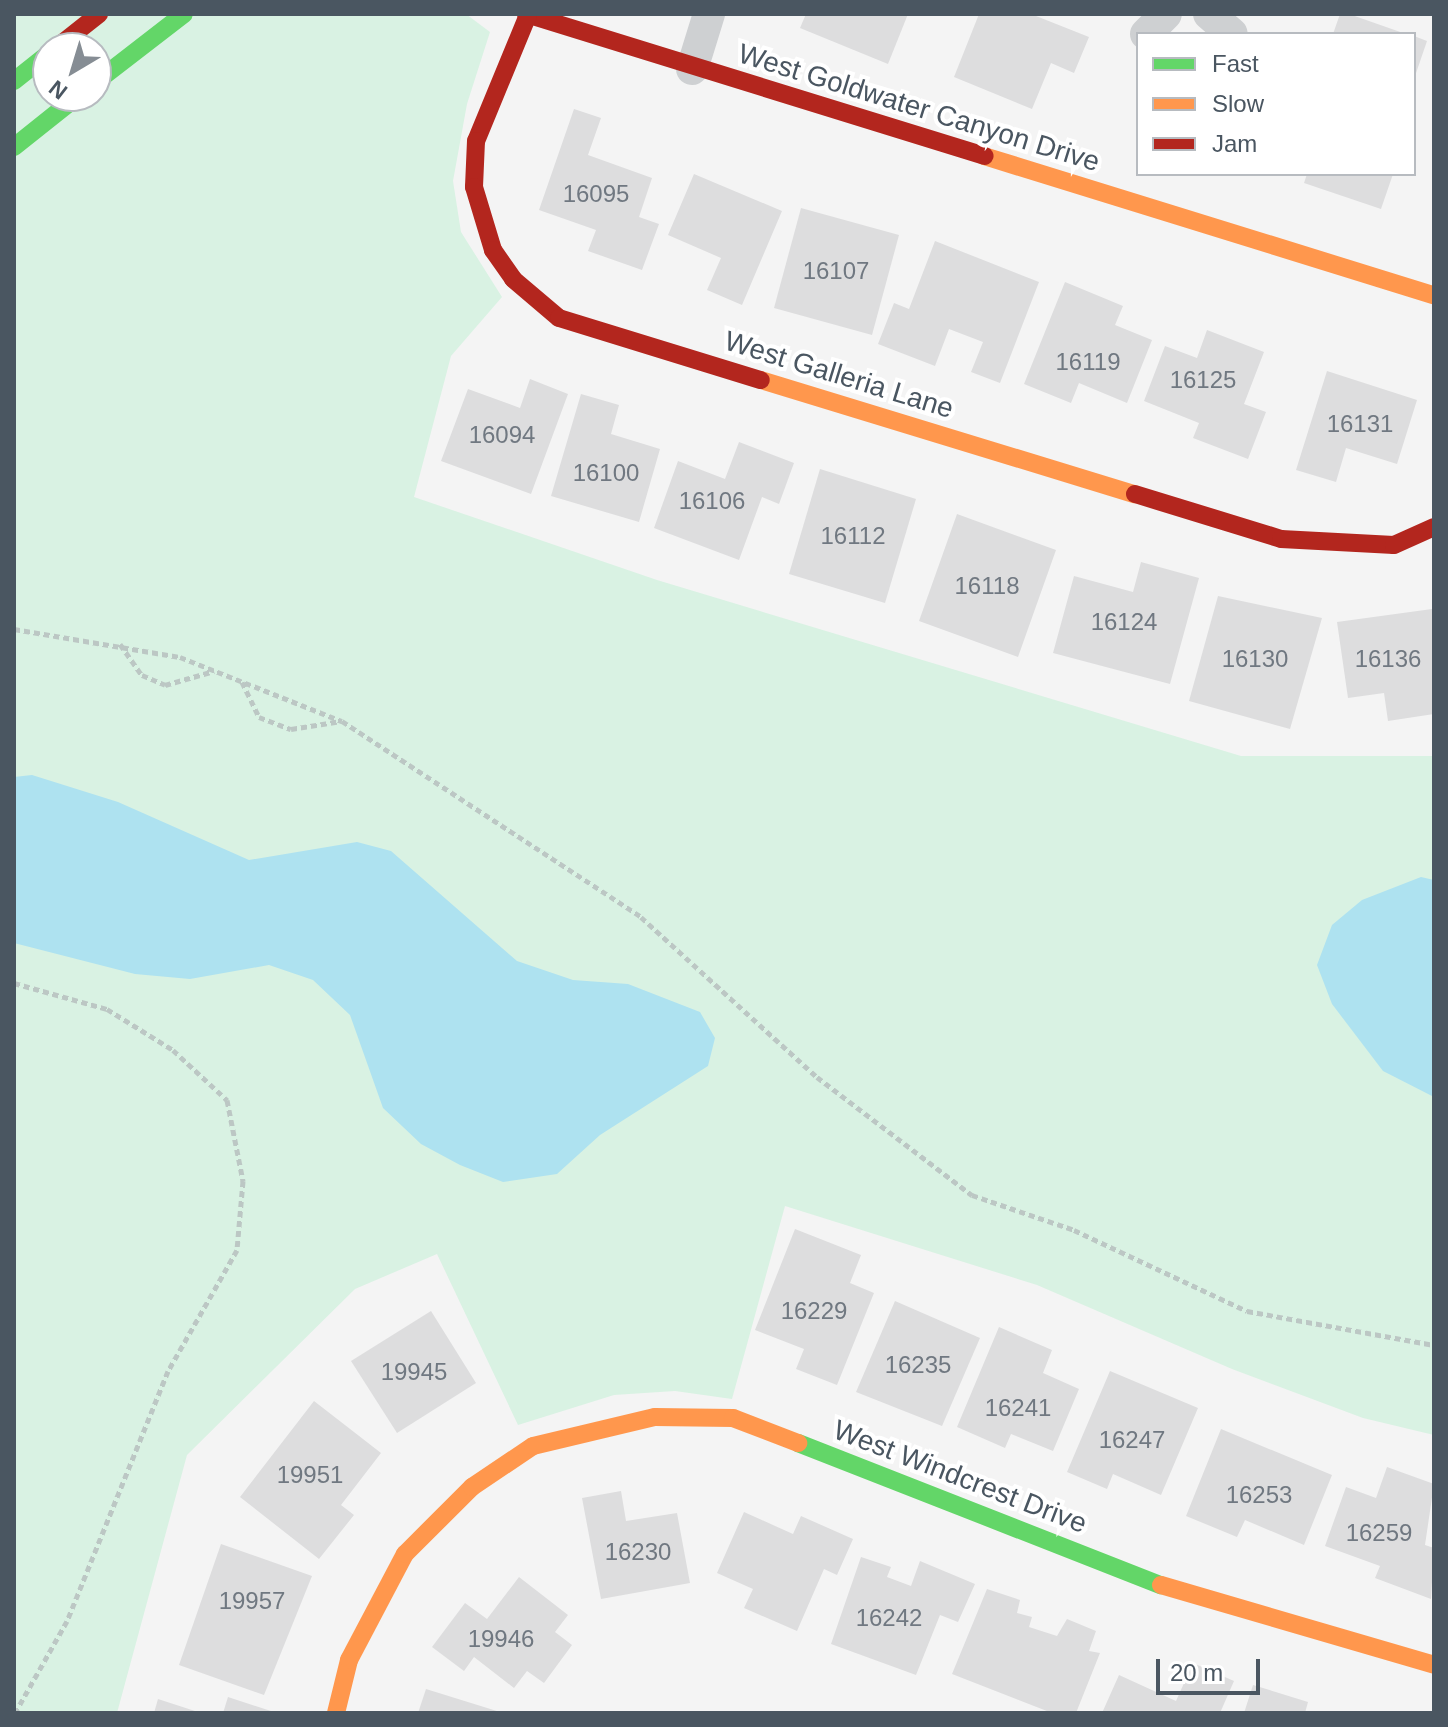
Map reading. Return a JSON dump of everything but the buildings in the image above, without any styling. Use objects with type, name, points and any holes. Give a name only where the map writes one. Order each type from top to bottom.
[{"type":"street","points":[[76,32],[99,14]]},
{"type":"street","points":[[112,70],[184,14]]},
{"type":"street","name":"West Goldwater Canyon Drive","points":[[527,14],[692,69],[1434,295]]},
{"type":"street","name":"West Galleria Lane","points":[[527,14],[476,141],[474,187],[478,219],[493,250],[513,279],[559,318],[1281,539],[1394,545],[1434,527]]},
{"type":"street","points":[[692,69],[709,14]]},
{"type":"street","points":[[1148,32],[1166,14]]},
{"type":"street","points":[[1209,14],[1230,32]]},
{"type":"street","points":[[14,81],[32,67]]},
{"type":"street","points":[[14,147],[58,112]]},
{"type":"street","name":"West Windcrest Drive","points":[[336,1713],[349,1660],[380,1596],[405,1554],[472,1487],[533,1446],[596,1427],[733,1418],[1142,1578],[1434,1665]]},
{"type":"path","points":[[14,629],[120,643],[215,671],[342,721],[641,917],[817,1077],[972,1195],[1074,1230],[1247,1311],[1434,1345]]},
{"type":"path","points":[[120,643],[142,675],[165,685],[215,671]]},
{"type":"path","points":[[242,682],[259,717],[291,729],[342,721]]},
{"type":"path","points":[[14,983],[107,1009],[173,1050],[227,1100],[243,1181],[237,1250],[168,1371],[67,1621],[15,1713]]},
{"type":"green space","points":[[14,14],[466,14],[490,32],[467,104],[453,181],[461,232],[502,297],[451,356],[414,497],[657,580],[1241,756],[1434,756],[1434,1435],[1363,1418],[1232,1369],[1037,1285],[785,1206],[732,1399],[675,1391],[614,1395],[518,1425],[437,1254],[355,1289],[187,1455],[117,1713],[14,1713]]},
{"type":"water","points":[[32,775],[118,802],[249,860],[357,842],[391,851],[517,961],[573,980],[628,984],[700,1012],[715,1038],[708,1066],[600,1135],[557,1174],[503,1182],[460,1165],[421,1144],[383,1108],[350,1015],[313,980],[269,965],[190,979],[135,974],[14,943],[14,777]]},
{"type":"water","points":[[1421,877],[1434,880],[1434,1097],[1383,1071],[1332,1004],[1317,965],[1332,925],[1362,900]]},
{"type":"traffic: fast","points":[[112,70],[184,14]]},
{"type":"traffic: fast","points":[[14,81],[32,67]]},
{"type":"traffic: fast","points":[[14,147],[58,112]]},
{"type":"traffic: fast","points":[[798,1443],[1161,1585]]},
{"type":"traffic: slow","points":[[984,156],[1434,295]]},
{"type":"traffic: slow","points":[[761,380],[1135,494]]},
{"type":"traffic: slow","points":[[336,1713],[349,1660],[405,1554],[472,1487],[533,1446],[655,1417],[733,1418],[798,1443]]},
{"type":"traffic: slow","points":[[1161,1585],[1434,1665]]},
{"type":"traffic: jam","points":[[76,32],[99,14]]},
{"type":"traffic: jam","points":[[526,14],[984,156]]},
{"type":"traffic: jam","points":[[528,15],[476,141],[474,187],[493,250],[513,279],[559,318],[761,380]]},
{"type":"traffic: jam","points":[[1135,494],[1281,539],[1394,545],[1434,527]]}]
